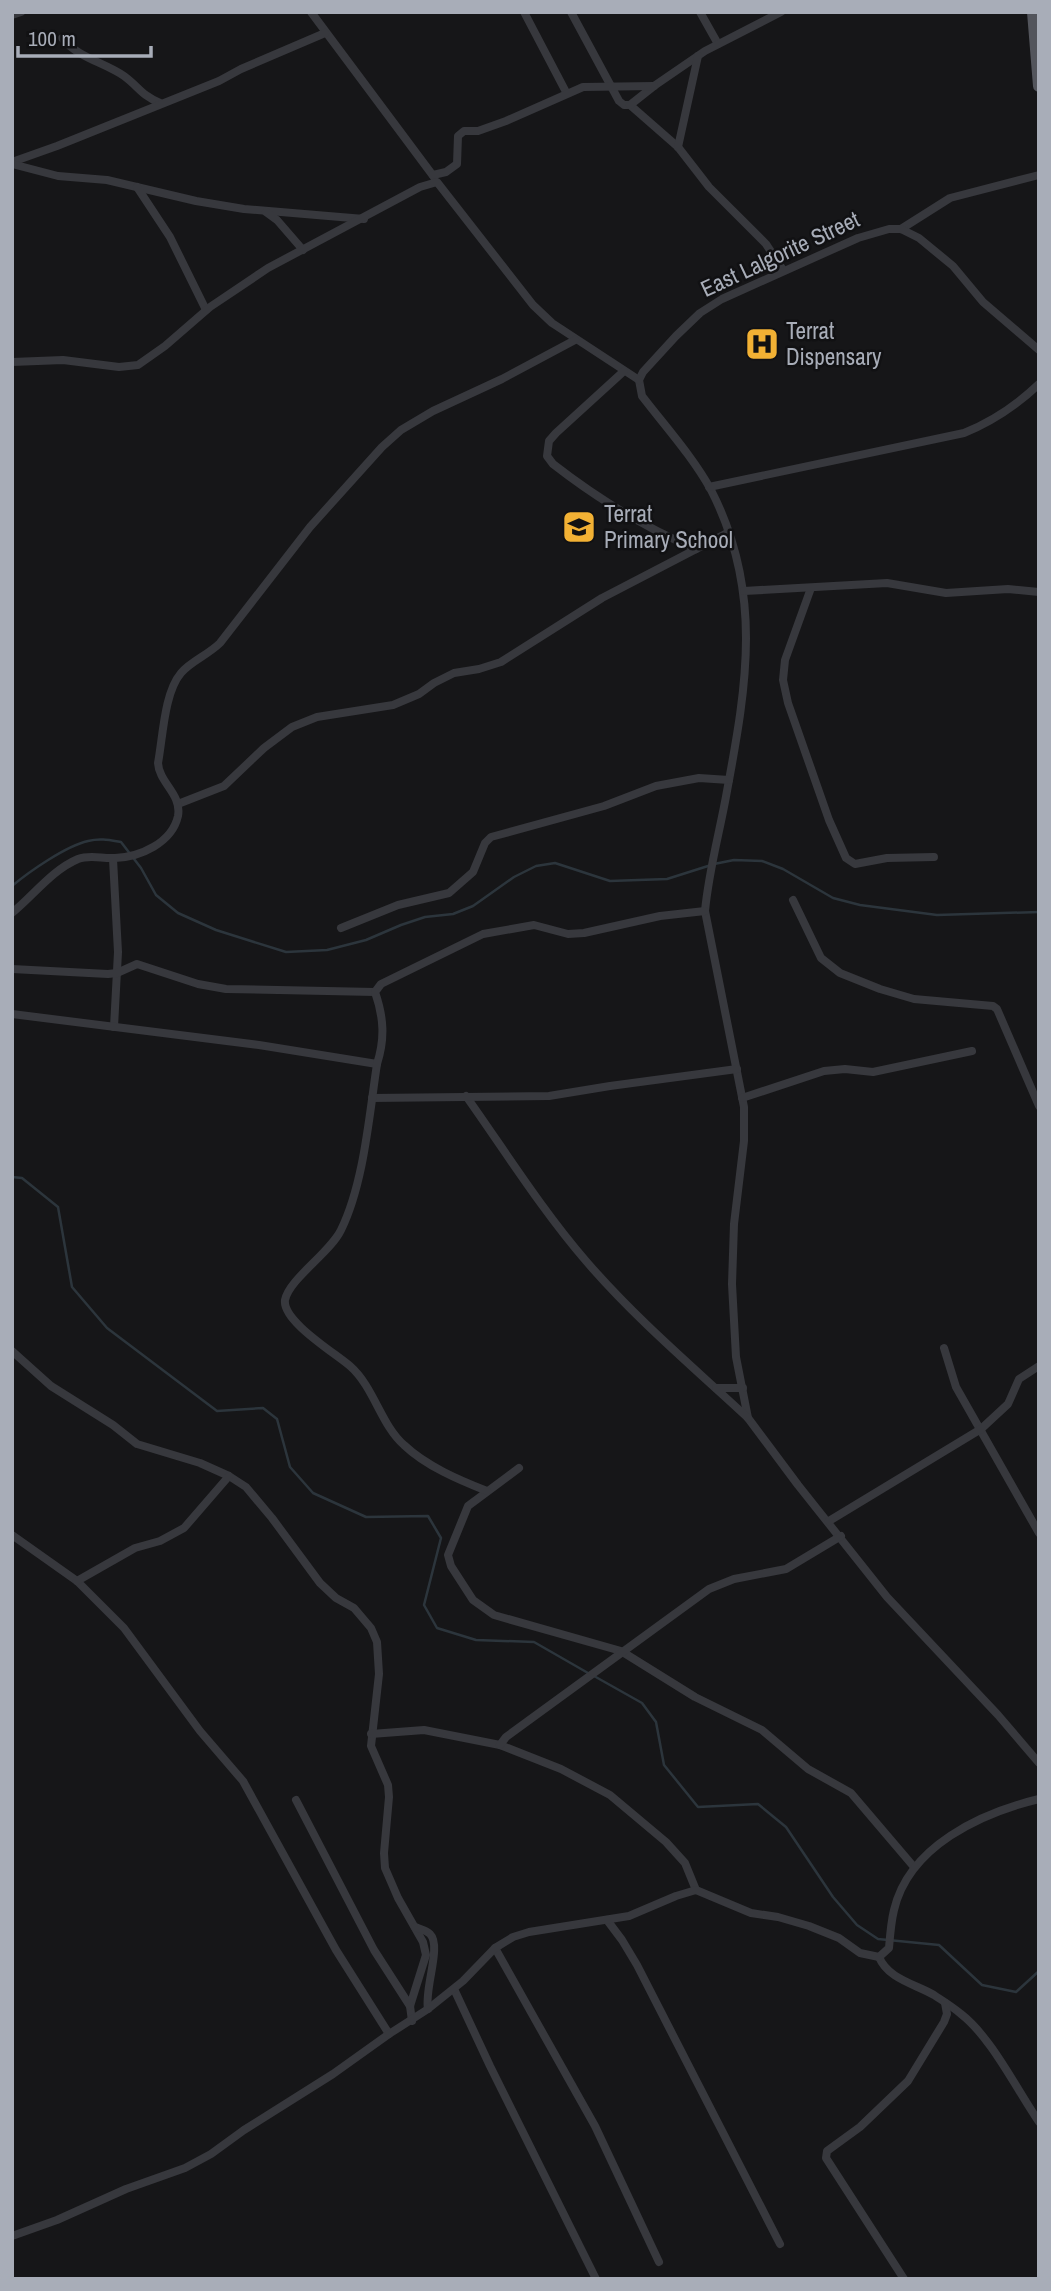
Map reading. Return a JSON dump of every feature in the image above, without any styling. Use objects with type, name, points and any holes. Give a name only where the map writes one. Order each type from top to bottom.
[{"type":"main road","points":[[1033,12],[1039,86]]},
{"type":"street","points":[[12,15],[21,12]]},
{"type":"street","points":[[311,12],[533,305],[575,340],[639,380],[642,396],[709,487],[729,532],[744,591],[747,653],[729,780],[708,882],[705,911],[742,1098],[744,1141],[734,1224],[733,1284],[736,1357],[748,1418]]},
{"type":"street","points":[[524,12],[566,92]]},
{"type":"street","points":[[700,12],[718,44]]},
{"type":"street","points":[[630,105],[698,56],[781,12]]},
{"type":"street","points":[[573,14],[621,103],[630,105],[678,147],[709,187],[766,244],[783,270]]},
{"type":"street","points":[[12,163],[219,81],[325,33]]},
{"type":"street","points":[[62,38],[76,52],[124,76],[146,97],[160,103]]},
{"type":"street","points":[[678,147],[698,56]]},
{"type":"street","points":[[12,362],[64,360],[119,368],[133,367],[165,346],[206,310],[268,268],[364,219],[451,169],[458,160],[458,136],[461,132],[485,129],[566,92],[583,87],[654,86]]},
{"type":"street","points":[[12,163],[58,176],[107,180],[196,201],[264,211],[364,219]]},
{"type":"street","points":[[445,192],[451,169]]},
{"type":"street","points":[[901,229],[950,198],[1039,175]]},
{"type":"street","points":[[137,187],[170,237],[206,310]]},
{"type":"street","points":[[264,211],[277,220],[303,250]]},
{"type":"street","points":[[901,229],[919,238],[953,266],[983,302],[1039,351]]},
{"type":"street","name":"East Lalgorite Street","points":[[639,380],[664,348],[699,313],[742,288],[874,231],[901,229]]},
{"type":"street","points":[[12,913],[66,865],[80,858],[96,856],[113,859],[132,855],[163,841],[178,818],[178,803],[160,773],[158,763],[171,688],[188,666],[220,643],[310,527],[382,447],[401,430],[433,411],[502,379],[575,340]]},
{"type":"street","points":[[624,371],[555,433],[549,441],[547,456],[553,464],[608,505],[653,531],[696,549]]},
{"type":"street","points":[[709,487],[964,433],[1012,406],[1039,384]]},
{"type":"street","points":[[178,803],[223,786],[264,748],[292,727],[317,717],[393,705],[419,694],[454,673],[501,662],[602,598],[729,532]]},
{"type":"street","points":[[744,591],[887,583],[946,593],[1008,589],[1039,592]]},
{"type":"street","points":[[811,588],[785,660],[783,680],[792,716],[829,820],[846,858],[855,864],[887,858],[934,857]]},
{"type":"street","points":[[341,928],[398,905],[449,893],[472,872],[491,837],[604,806],[656,786],[699,778],[729,780]]},
{"type":"street","points":[[113,859],[117,917],[114,1027]]},
{"type":"street","points":[[793,900],[821,958],[840,973],[914,999],[993,1006],[997,1009],[1039,1106]]},
{"type":"street","points":[[12,969],[117,972],[137,964],[198,984],[226,989],[374,992],[381,984],[483,933],[534,925],[568,934],[584,933],[660,916],[705,911]]},
{"type":"street","points":[[374,992],[382,1013],[382,1048],[352,1204],[341,1232],[330,1248],[289,1289],[285,1301],[286,1310],[309,1334],[354,1369],[401,1443],[434,1466],[487,1491]]},
{"type":"street","points":[[12,1014],[259,1045],[377,1064]]},
{"type":"street","points":[[742,1098],[824,1071],[845,1069],[873,1072],[972,1051]]},
{"type":"street","points":[[372,1098],[549,1097],[737,1069]]},
{"type":"street","points":[[466,1096],[559,1228],[588,1263],[659,1336],[748,1418],[863,1567],[1039,1763]]},
{"type":"street","points":[[944,1348],[956,1387],[1039,1533]]},
{"type":"street","points":[[12,1351],[51,1386],[97,1414],[137,1444],[200,1463],[246,1487],[320,1583],[336,1598],[354,1608],[371,1628],[377,1642],[379,1674],[371,1746],[387,1785],[389,1797],[385,1868],[398,1898],[423,1942],[426,1955],[410,2006]]},
{"type":"street","points":[[829,1521],[981,1429],[1008,1405],[1019,1379],[1039,1366]]},
{"type":"street","points":[[716,1388],[743,1388]]},
{"type":"street","points":[[519,1468],[468,1506],[448,1555],[451,1566],[473,1600],[494,1615],[621,1651],[695,1697],[762,1730],[808,1769],[851,1793],[914,1867]]},
{"type":"street","points":[[77,1581],[135,1548],[171,1537],[184,1528],[229,1476]]},
{"type":"street","points":[[12,1535],[77,1581],[124,1628],[200,1731],[243,1781],[336,1950],[389,2034]]},
{"type":"street","points":[[500,1745],[506,1737],[621,1651],[709,1589],[734,1579],[786,1569],[841,1536]]},
{"type":"street","points":[[371,1734],[424,1730],[500,1745],[561,1769],[610,1795],[675,1852],[685,1863],[696,1890]]},
{"type":"street","points":[[879,1957],[889,1948],[894,1909],[914,1867],[954,1833],[990,1815],[1039,1799]]},
{"type":"street","points":[[296,1800],[370,1943],[410,2006],[412,2021]]},
{"type":"street","points":[[12,2236],[185,2168],[211,2154],[428,2010],[454,1989],[495,1948],[513,1937],[629,1916],[696,1890],[751,1913],[809,1926],[839,1937],[860,1953],[879,1957]]},
{"type":"street","points":[[607,1920],[637,1965],[780,2245]]},
{"type":"street","points":[[414,1927],[427,1931],[433,1940],[434,1960],[426,1995],[428,2010]]},
{"type":"street","points":[[495,1948],[596,2126],[659,2262]]},
{"type":"street","points":[[879,1957],[882,1965],[901,1979],[934,1995],[962,2014],[982,2035],[1039,2122]]},
{"type":"street","points":[[454,1989],[596,2279]]},
{"type":"street","points":[[904,2279],[826,2158],[827,2151],[860,2127],[908,2081],[944,2022],[945,2003]]},
{"type":"waterway","points":[[12,886],[69,848],[88,841],[121,842],[141,868],[156,895],[178,913],[216,930],[286,952],[327,950],[366,940],[425,917],[453,914],[473,906],[514,877],[536,866],[555,863],[610,881],[667,879],[708,866]]},
{"type":"waterway","points":[[714,864],[734,860],[762,861],[783,869],[833,898],[860,905],[937,915],[1039,912]]},
{"type":"waterway","points":[[12,1177],[22,1178],[58,1207],[72,1287],[107,1328],[217,1411],[263,1408],[277,1419],[290,1467],[313,1493],[366,1517],[428,1516],[441,1538],[424,1605],[437,1628],[476,1640],[534,1642],[588,1673]]},
{"type":"waterway","points":[[594,1676],[642,1703],[656,1722],[664,1765],[698,1807],[758,1804],[786,1827],[833,1897],[857,1925],[878,1939],[939,1945],[982,1985],[1016,1992],[1039,1971]]},
{"type":"place","name":"Terrat Dispensary","points":[[762,344]]},
{"type":"place","name":"Terrat Primary School","points":[[579,527]]}]
